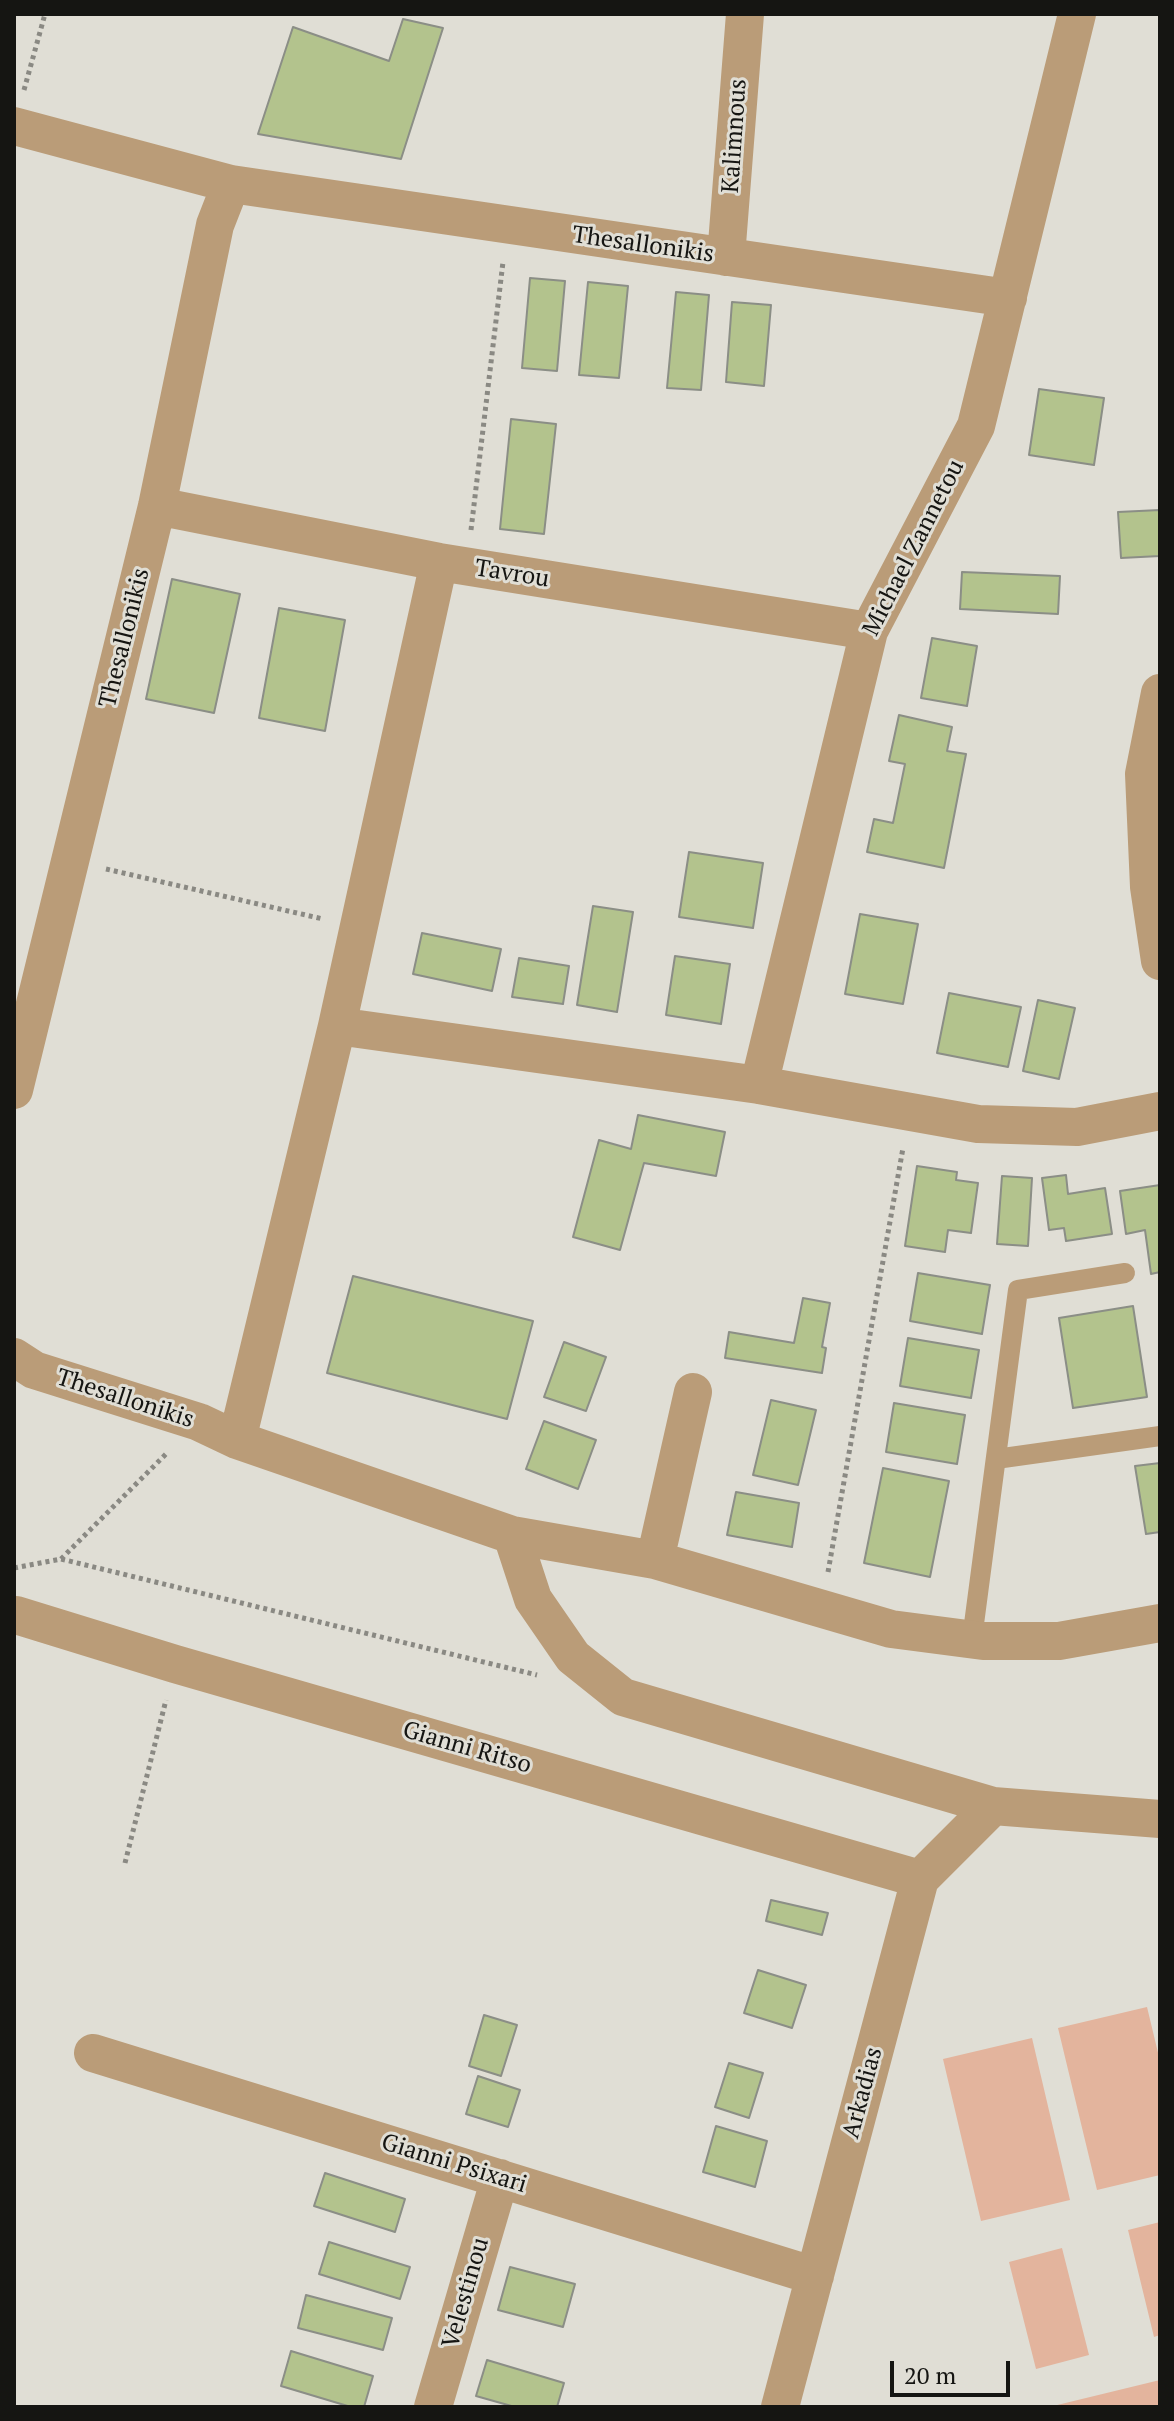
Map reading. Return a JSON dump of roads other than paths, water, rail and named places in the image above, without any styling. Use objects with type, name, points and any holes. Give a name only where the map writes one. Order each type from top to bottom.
[{"type":"street","name":"Kalimnous","points":[[726,257],[745,14]]},
{"type":"street","name":"Michael Zannetou","points":[[759,1085],[869,631],[976,426],[1077,14]]},
{"type":"street","name":"Thesallonikis","points":[[18,112],[231,184],[1008,298]]},
{"type":"street","name":"Thesallonikis","points":[[14,1090],[157,506],[215,225],[231,184]]},
{"type":"street","name":"Tavrou","points":[[157,506],[452,564],[869,631]]},
{"type":"street","points":[[237,1440],[359,927],[452,564]]},
{"type":"street","points":[[1160,693],[1144,789],[1149,887],[1160,961]]},
{"type":"street","points":[[337,1026],[759,1085],[978,1124],[1077,1127],[1160,1111]]},
{"type":"street","name":"Thesallonikis","points":[[14,1357],[34,1370],[199,1422],[237,1440],[512,1535],[655,1560],[891,1629],[972,1639],[1059,1641],[1160,1623]]},
{"type":"street","points":[[655,1560],[693,1392]]},
{"type":"street","points":[[512,1535],[533,1599],[573,1657],[623,1697],[993,1806],[1160,1819]]},
{"type":"street","name":"Gianni Ritso","points":[[16,1615],[175,1664],[920,1879]]},
{"type":"street","points":[[920,1879],[993,1806]]},
{"type":"street","name":"Arkadias","points":[[780,2407],[920,1879]]},
{"type":"street","name":"Gianni Psixari","points":[[93,2053],[815,2276]]},
{"type":"street","name":"Velestinou","points":[[433,2407],[500,2178]]},
{"type":"lane","points":[[972,1639],[1018,1290],[1125,1273]]},
{"type":"lane","points":[[996,1459],[1160,1436]]}]
